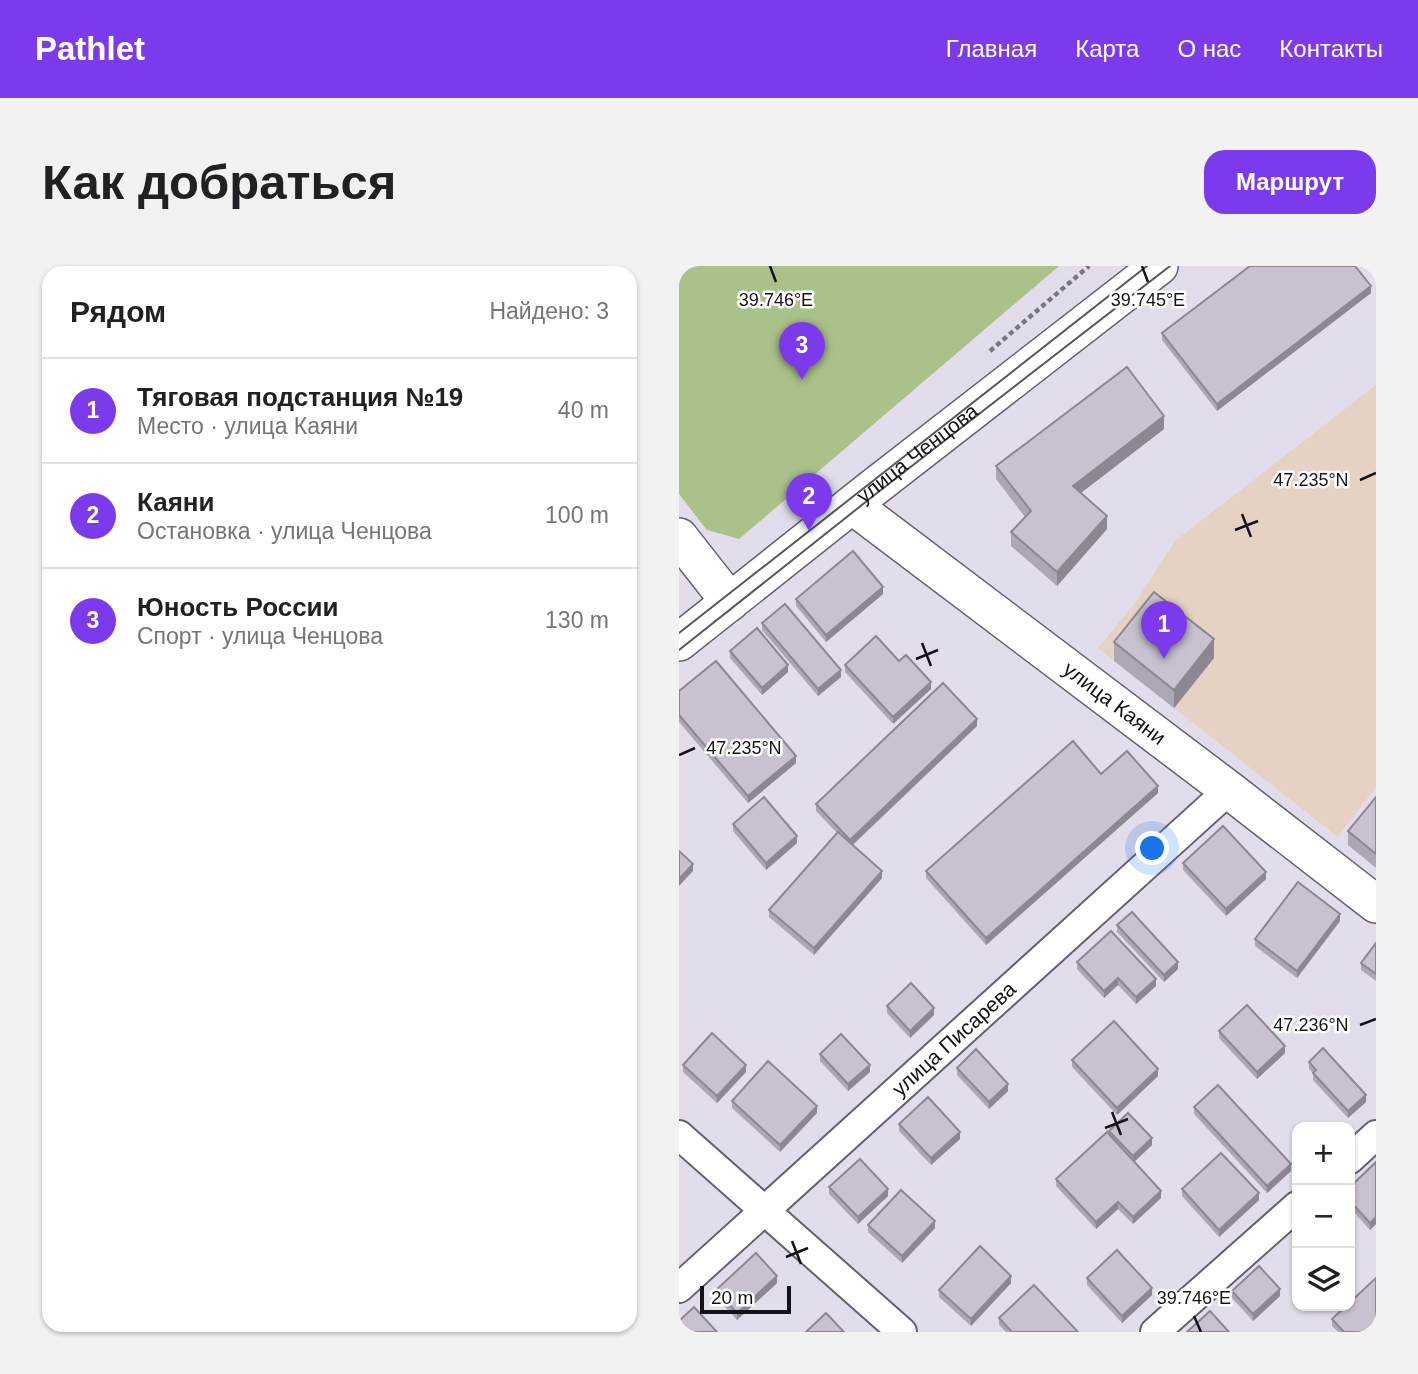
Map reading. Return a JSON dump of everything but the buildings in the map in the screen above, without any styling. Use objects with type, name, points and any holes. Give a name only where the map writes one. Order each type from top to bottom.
[{"type":"street","name":"улица Ченцова","points":[[679,642],[1159,266]]},
{"type":"street","name":"улица Каяни","points":[[852,505],[1376,904]]},
{"type":"street","points":[[679,537],[730,602]]},
{"type":"street","name":"улица Писарева","points":[[679,1288],[1229,790]]},
{"type":"street","points":[[679,1135],[902,1332]]},
{"type":"street","points":[[1355,1154],[1376,1135]]},
{"type":"street","points":[[1156,1332],[1292,1210]]},
{"type":"shaded area","points":[[1376,385],[1376,787],[1338,837],[1098,648],[1135,603],[1175,541]]},
{"type":"green space","points":[[679,266],[1059,266],[739,539],[707,530],[679,494]]},
{"type":"tram line","points":[[679,633],[1147,266]]},
{"type":"tram line","points":[[679,650],[1170,266]]},
{"type":"place","name":"Юность России","points":[[802,380]]},
{"type":"place","name":"Каяни","points":[[809,531]]},
{"type":"place","name":"Тяговая подстанция №19","points":[[1164,659]]}]
